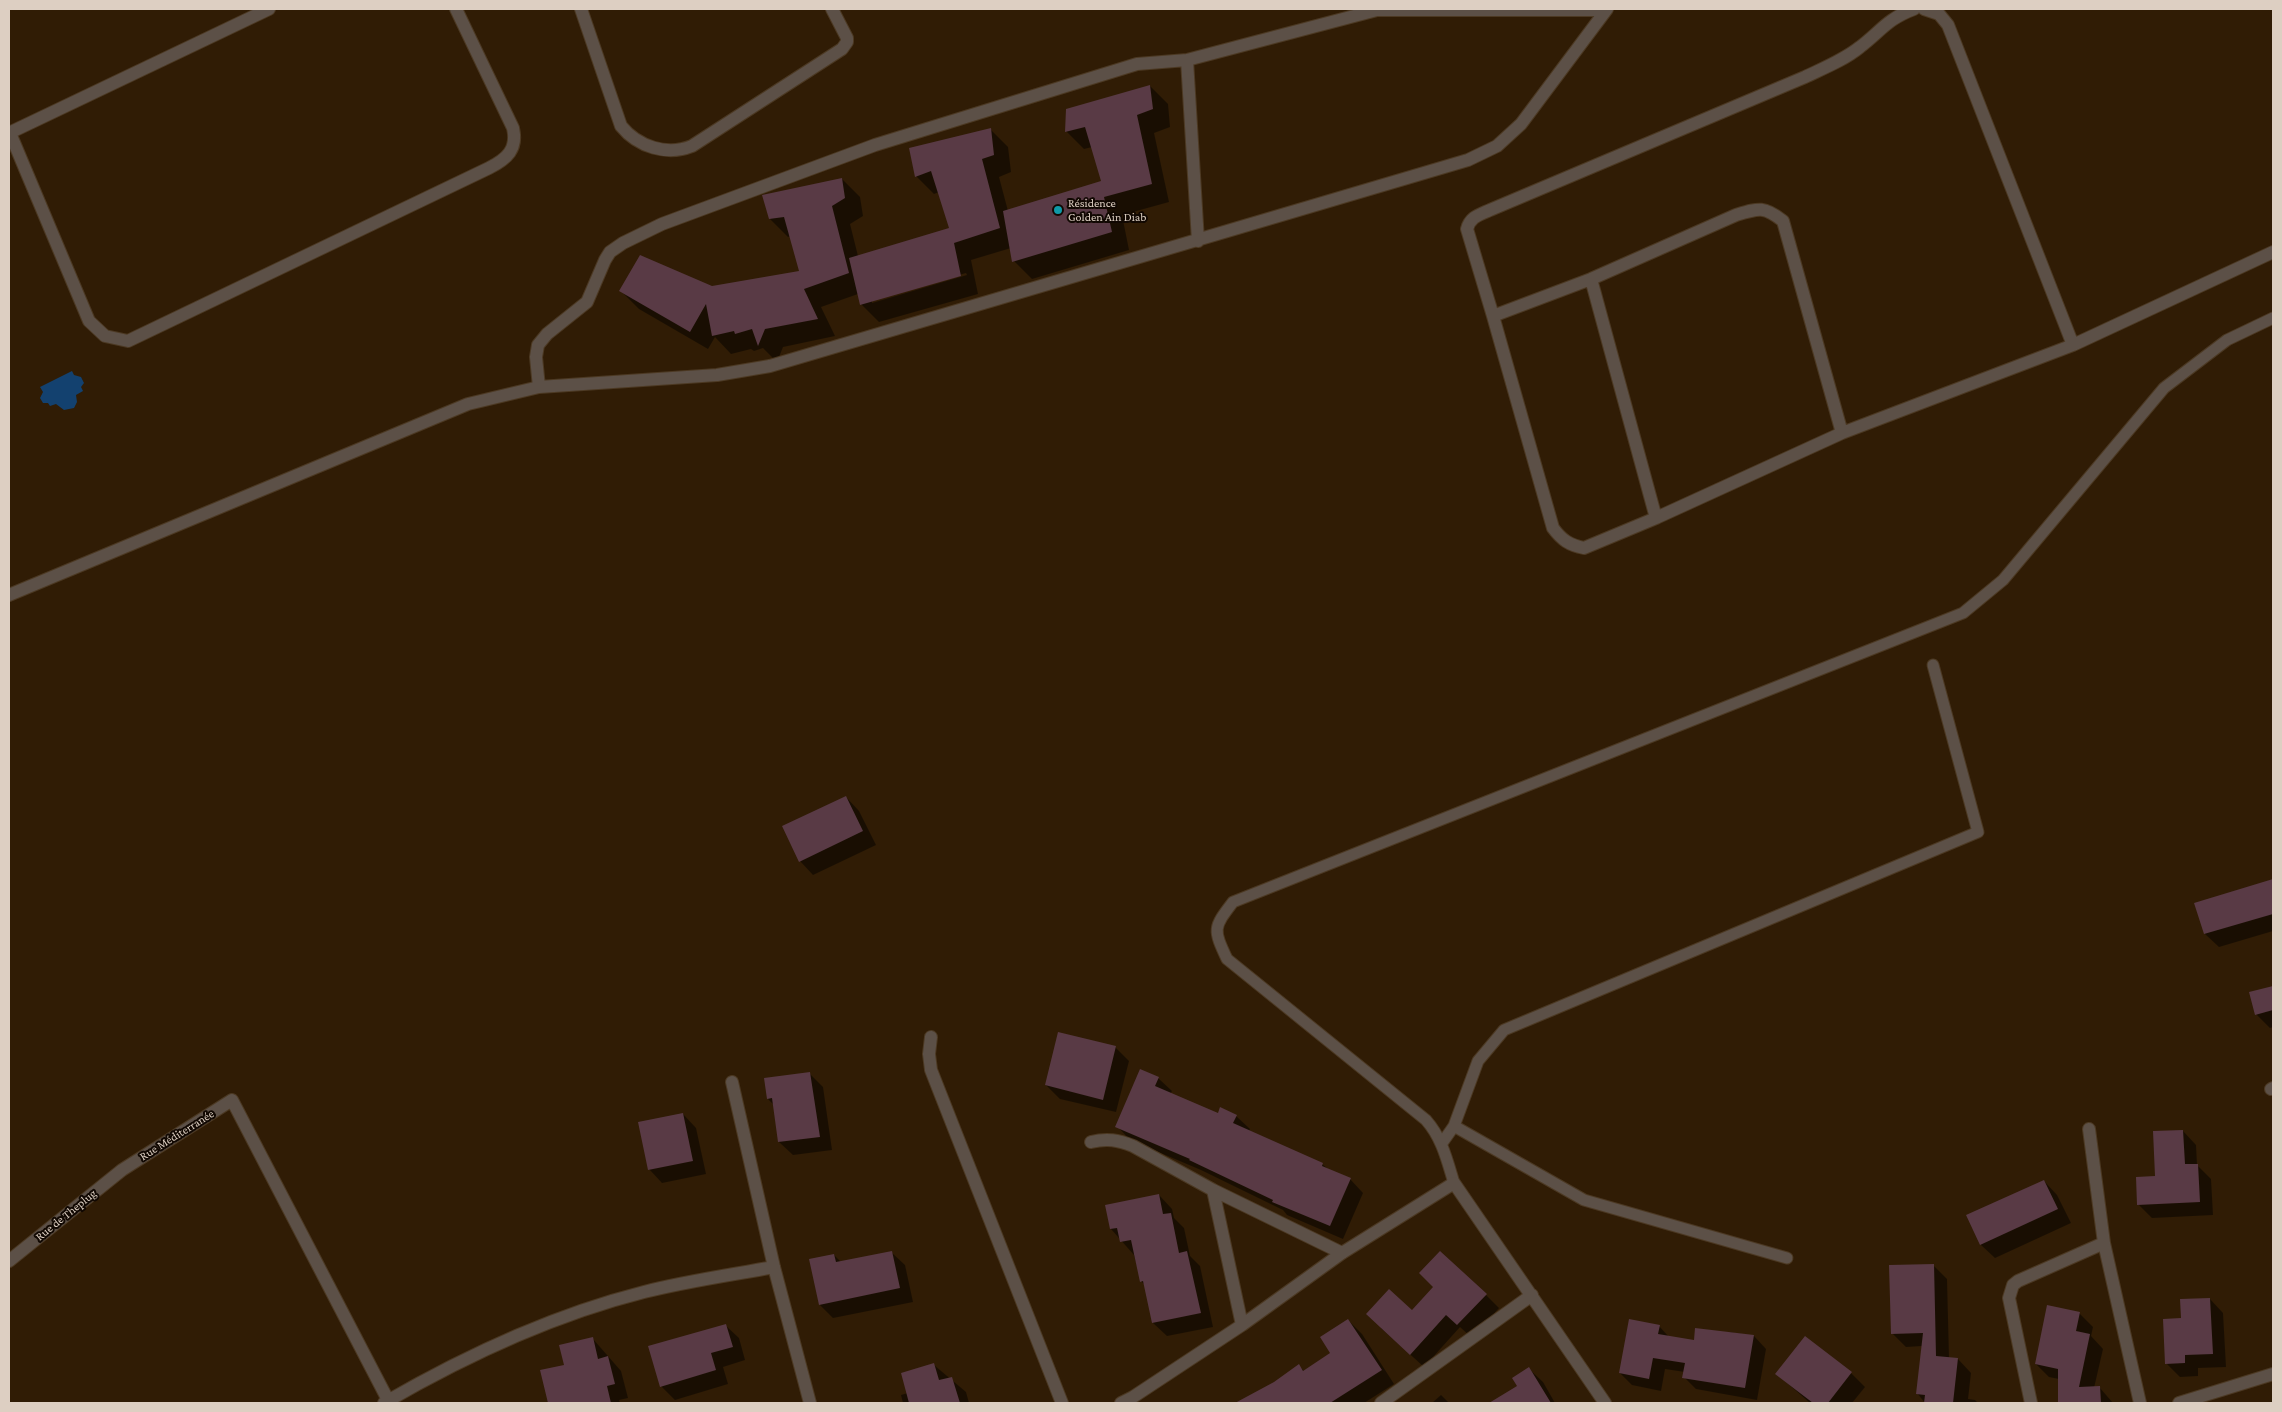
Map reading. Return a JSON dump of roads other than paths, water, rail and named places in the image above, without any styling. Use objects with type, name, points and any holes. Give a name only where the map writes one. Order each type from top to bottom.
[{"type":"street","points":[[269,9],[9,133],[89,321],[104,336],[128,341],[489,168],[507,156],[514,144],[513,128],[456,9]]},
{"type":"street","points":[[581,9],[621,126],[633,139],[641,143],[658,149],[676,151],[692,146],[842,49],[847,42],[847,38],[832,9]]},
{"type":"street","points":[[539,387],[536,351],[542,339],[587,302],[593,292],[599,271],[610,252],[638,234],[875,145],[1137,64],[1187,60],[1377,10],[1606,9]]},
{"type":"street","points":[[9,595],[436,415],[468,404],[539,387],[717,375],[770,366],[1468,160],[1497,146],[1521,124],[1606,9]]},
{"type":"street","points":[[1914,9],[1900,14],[1885,24],[1861,47],[1850,54],[1805,77],[1473,218],[1466,229],[1494,316],[1553,528],[1560,538],[1571,545],[1584,548],[1656,518],[1842,433],[2072,345],[2273,252]]},
{"type":"street","points":[[1924,9],[1940,14],[1948,25],[2072,345]]},
{"type":"street","points":[[1187,60],[1198,241]]},
{"type":"street","points":[[1494,316],[1591,279],[1736,215],[1757,208],[1770,210],[1784,221],[1842,433]]},
{"type":"street","points":[[1591,279],[1656,518]]},
{"type":"street","points":[[931,1037],[929,1054],[931,1070],[1062,1403]]},
{"type":"street","points":[[732,1082],[774,1267],[810,1403]]},
{"type":"street","name":"Rue Méditerranée","points":[[122,1170],[232,1100],[386,1402]]},
{"type":"street","points":[[2089,1129],[2104,1243],[2140,1403]]},
{"type":"street","points":[[1091,1142],[1104,1139],[1119,1141],[1213,1190],[1342,1252]]},
{"type":"street","name":"Rue de Theplug","points":[[9,1261],[122,1170]]},
{"type":"street","points":[[1121,1403],[1134,1400],[1242,1325],[1342,1252],[1454,1183],[1605,1403]]},
{"type":"street","points":[[1213,1190],[1242,1325]]},
{"type":"street","points":[[2031,1403],[2009,1298],[2010,1291],[2018,1281],[2104,1243]]},
{"type":"street","points":[[386,1402],[496,1344],[569,1315],[645,1292],[774,1267]]},
{"type":"street","points":[[1381,1403],[1532,1295]]},
{"type":"street","points":[[2180,1403],[2273,1374]]},
{"type":"lane","points":[[1454,1183],[1442,1143],[1436,1131],[1426,1120],[1227,959],[1216,936],[1218,922],[1233,902],[1962,612],[2003,580],[2164,388],[2227,340],[2273,318]]},
{"type":"lane","points":[[1442,1143],[1454,1126],[1478,1061],[1504,1030],[1978,832],[1933,665]]},
{"type":"lane","points":[[1454,1126],[1584,1200],[1787,1258]]},
{"type":"water","points":[[72,371],[74,375],[81,377],[84,383],[81,387],[83,391],[76,395],[77,402],[74,408],[64,410],[56,404],[50,406],[48,403],[43,403],[40,398],[43,392],[40,387]]},
{"type":"place","name":"Résidence Golden Ain Diab","points":[[1058,210]]}]
